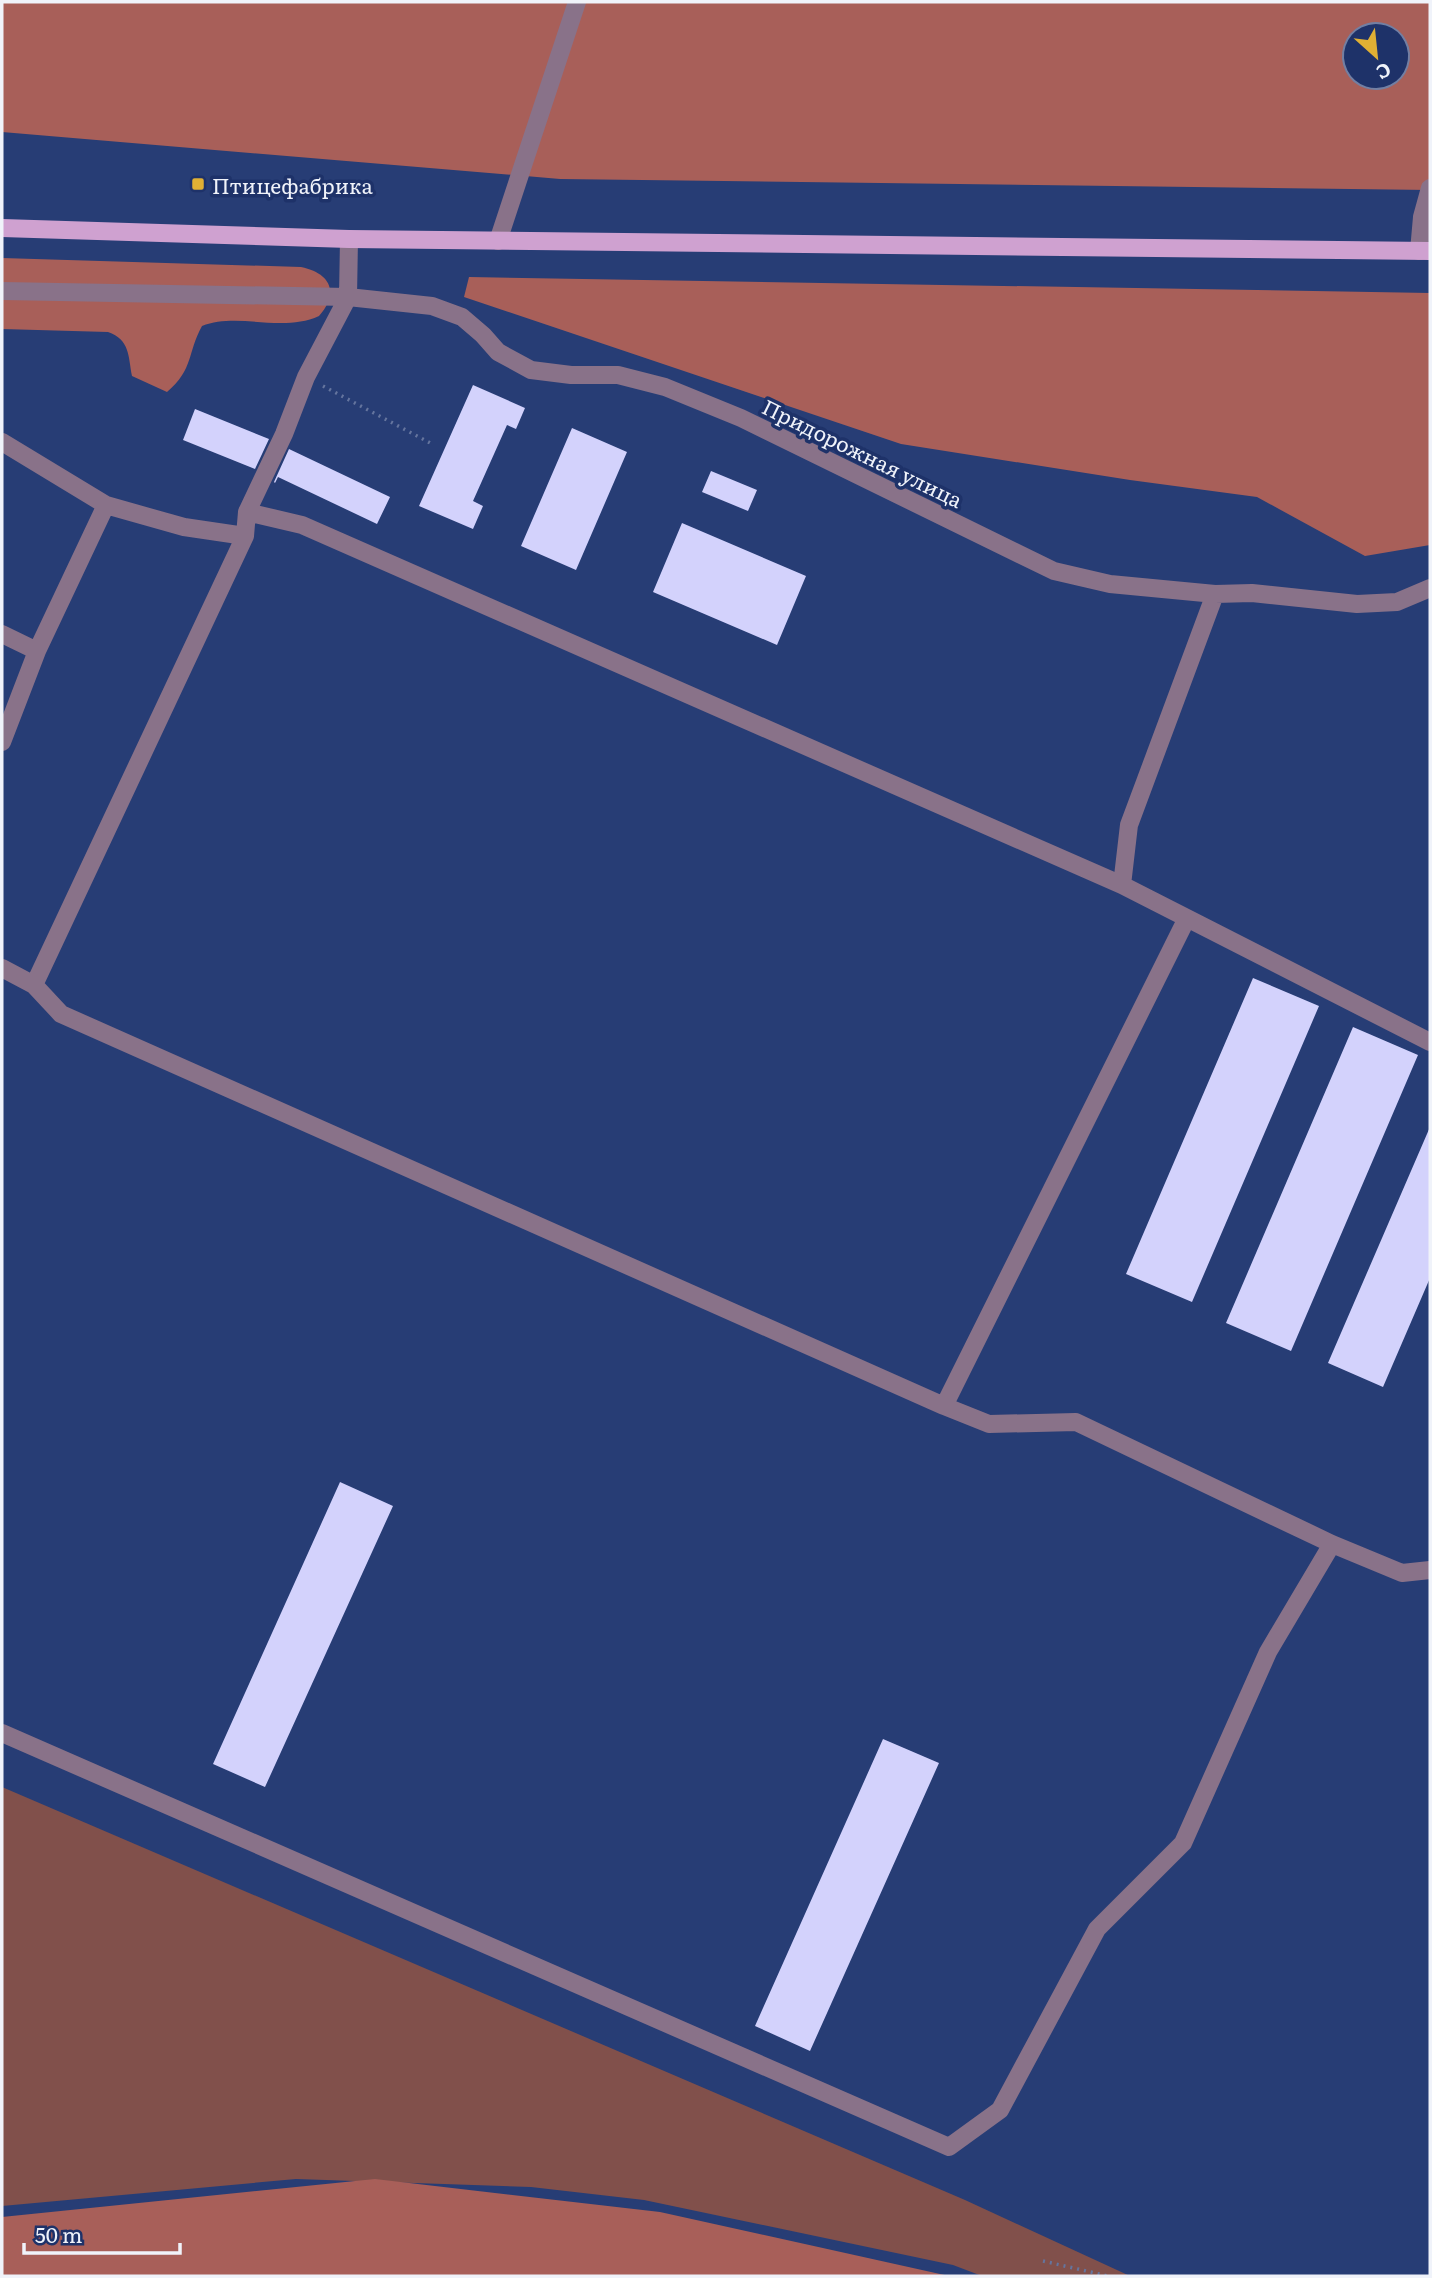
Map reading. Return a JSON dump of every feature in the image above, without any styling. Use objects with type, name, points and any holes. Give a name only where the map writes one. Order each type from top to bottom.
[{"type":"main road","points":[[2,228],[349,239],[1425,251]]},
{"type":"street","points":[[498,241],[577,2]]},
{"type":"street","points":[[1425,251],[1422,217],[1430,188]]},
{"type":"street","points":[[34,985],[245,536],[247,512],[284,434],[306,377],[348,297],[349,239]]},
{"type":"street","name":"Придорожная улица","points":[[2,291],[348,297],[432,306],[462,317],[498,352],[531,370],[571,375],[618,375],[665,387],[741,418],[1054,571],[1110,584],[1215,594],[1252,593],[1357,604],[1397,602],[1430,588]]},
{"type":"street","points":[[2,442],[106,505],[184,527],[245,536]]},
{"type":"street","points":[[2,742],[37,651],[106,505]]},
{"type":"street","points":[[247,512],[302,525],[1122,886],[1430,1042]]},
{"type":"street","points":[[1122,886],[1129,825],[1215,594]]},
{"type":"street","points":[[2,634],[37,651]]},
{"type":"street","points":[[944,1406],[1187,918]]},
{"type":"street","points":[[2,968],[34,985],[61,1014],[944,1406],[989,1424],[1076,1422],[1332,1544],[1402,1573],[1430,1570]]},
{"type":"street","points":[[2,1733],[949,2147],[1000,2110],[1097,1929],[1183,1843],[1268,1652],[1332,1544]]},
{"type":"path","points":[[306,377],[433,445]]},
{"type":"path","points":[[1043,2262],[1108,2276]]},
{"type":"shaded area","points":[[2,2],[1430,2],[1430,190],[560,179],[2,132]]},
{"type":"shaded area","points":[[2,258],[301,267],[325,279],[330,292],[319,316],[305,321],[230,321],[202,326],[182,376],[167,392],[132,376],[124,344],[108,332],[2,329]]},
{"type":"shaded area","points":[[469,277],[1430,293],[1430,545],[1365,556],[1257,497],[901,444],[464,297]]},
{"type":"shaded area","points":[[2,1787],[965,2200],[1130,2276],[982,2276],[953,2265],[644,2200],[531,2187],[296,2179],[2,2206]]},
{"type":"shaded area","points":[[375,2179],[660,2212],[949,2276],[2,2276],[2,2217]]},
{"type":"building","points":[[473,385],[525,408],[516,429],[507,425],[473,501],[483,506],[473,529],[419,506]]},
{"type":"building","points":[[195,409],[269,439],[255,469],[183,440]]},
{"type":"building","points":[[572,428],[627,452],[576,570],[521,546]]},
{"type":"building","points":[[289,449],[390,497],[377,524],[278,477],[275,483]]},
{"type":"building","points":[[711,471],[757,490],[748,511],[702,492]]},
{"type":"building","points":[[682,523],[806,576],[777,645],[653,592]]},
{"type":"building","points":[[1253,978],[1319,1006],[1192,1302],[1126,1274]]},
{"type":"building","points":[[1353,1027],[1418,1055],[1291,1351],[1226,1323]]},
{"type":"building","points":[[1430,1127],[1430,1278],[1383,1387],[1328,1363]]},
{"type":"building","points":[[340,1482],[393,1506],[265,1787],[213,1764]]},
{"type":"building","points":[[883,1739],[939,1763],[810,2051],[755,2026]]},
{"type":"place","name":"Птицефабрика","points":[[198,184]]}]
